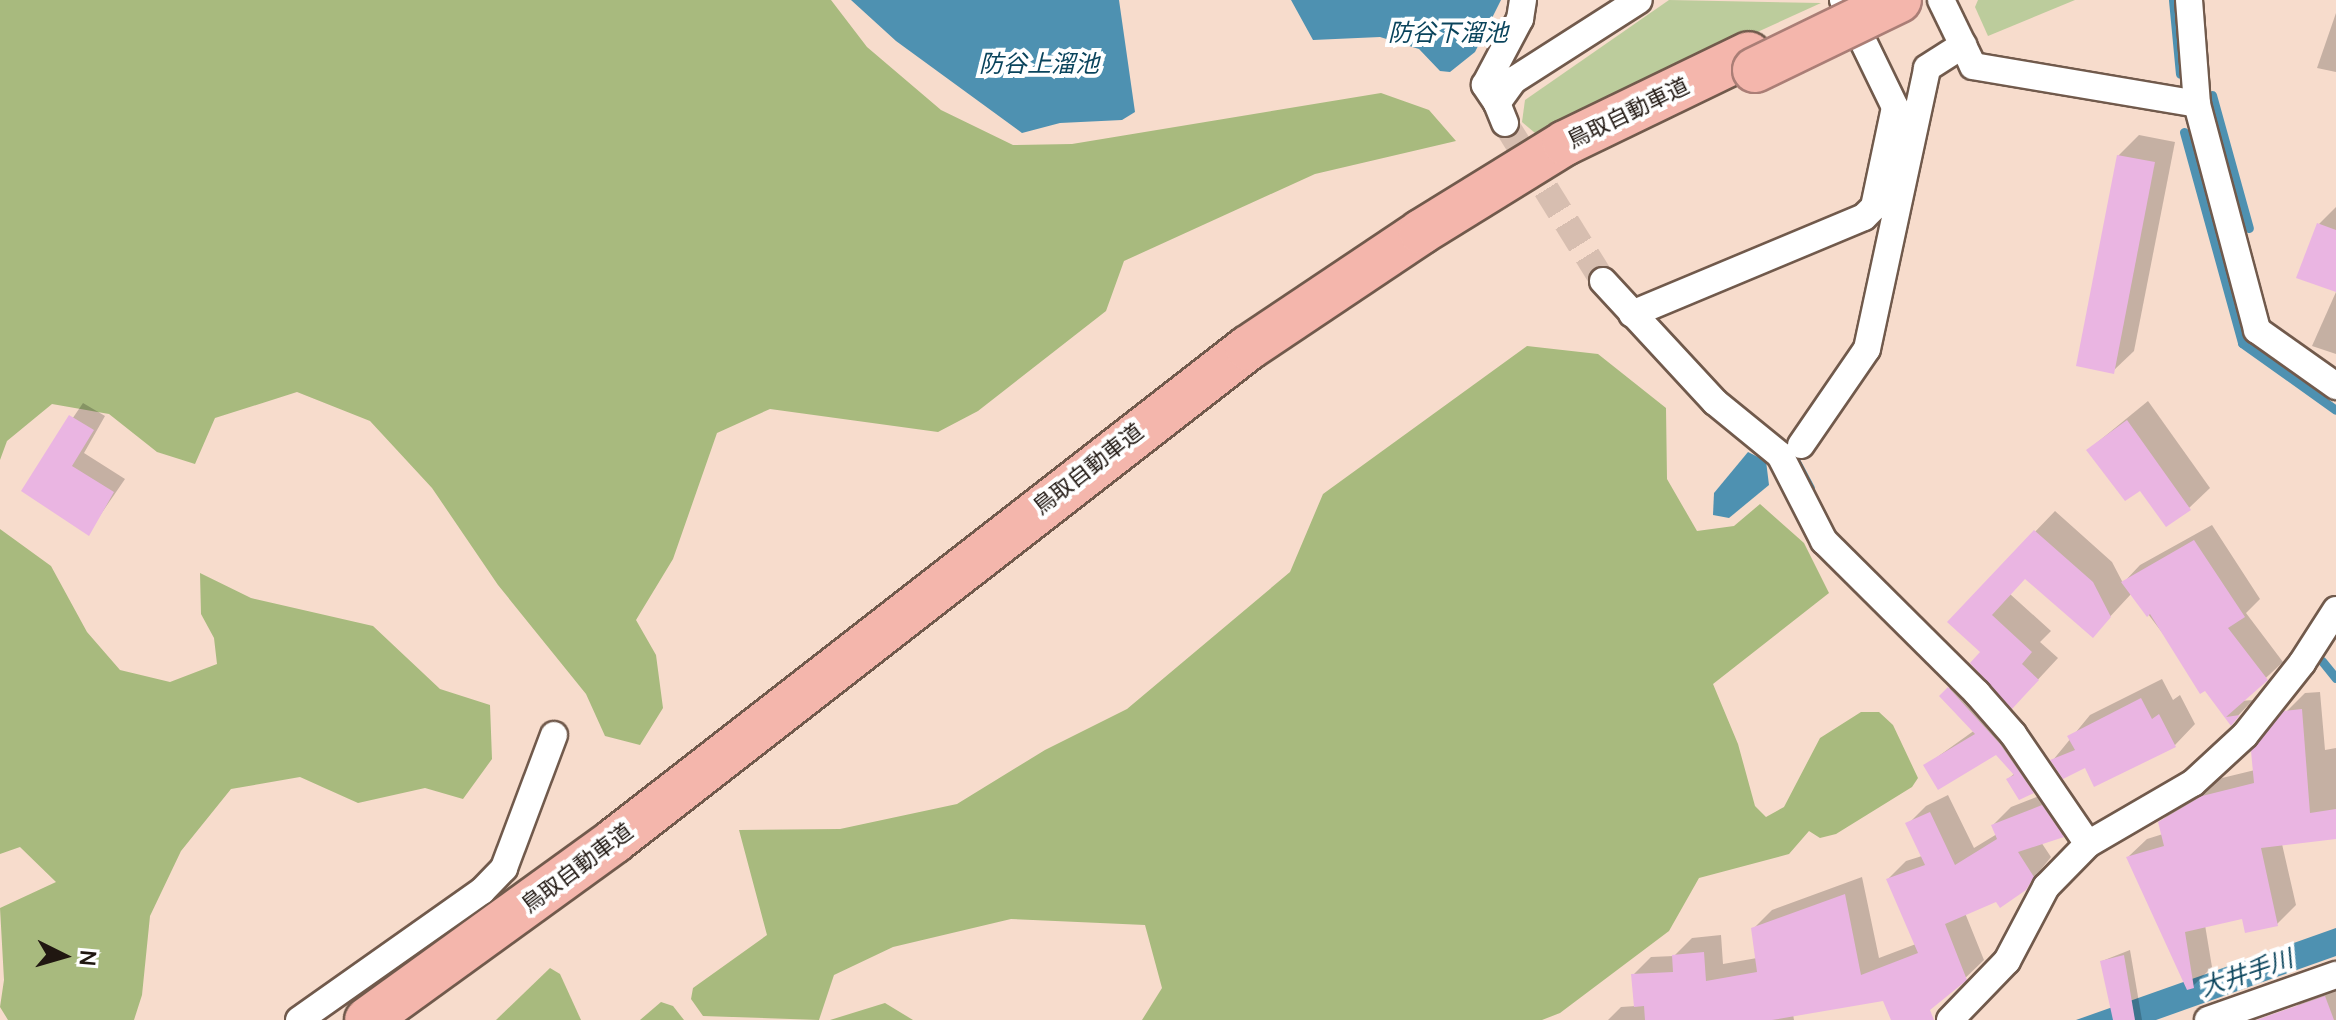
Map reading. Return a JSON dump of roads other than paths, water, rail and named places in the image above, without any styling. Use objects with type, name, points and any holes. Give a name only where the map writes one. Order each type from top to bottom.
[{"type":"highway","name":"鳥取自動車道","points":[[409,1020],[629,858],[1061,516],[1168,439],[1433,254],[1576,162],[1861,0]]},
{"type":"highway","name":"鳥取自動車道","points":[[367,1020],[614,841],[1248,348],[1421,232],[1565,143],[1899,0]]},
{"type":"street","points":[[1523,0],[1520,19],[1485,85],[1501,113],[1514,80],[1639,0]]},
{"type":"street","points":[[1632,314],[1864,217],[1874,207],[1895,107],[1843,0]]},
{"type":"street","points":[[1941,0],[1973,66],[2197,104]]},
{"type":"street","points":[[2189,0],[2197,104],[2257,330],[2336,386]]},
{"type":"street","points":[[1801,445],[1867,349],[1927,68],[1935,58],[1963,45]]},
{"type":"street","points":[[1603,281],[1715,402],[1780,455],[1824,541],[1977,693],[2013,734],[2088,844]]},
{"type":"street","points":[[1950,1020],[2007,961],[2046,887],[2088,844],[2193,783],[2245,735],[2302,663],[2336,610]]},
{"type":"street","points":[[299,1020],[482,891],[504,868],[554,735]]},
{"type":"street","points":[[2208,1020],[2336,975]]},
{"type":"water","name":"防谷上溜池","points":[[851,0],[1119,0],[1135,112],[1122,120],[1060,123],[1022,133],[896,41]]},
{"type":"water","name":"防谷下溜池","points":[[1291,0],[1501,0],[1475,52],[1450,72],[1440,71],[1419,49],[1380,37],[1313,40]]},
{"type":"water","points":[[1748,452],[1766,461],[1769,485],[1729,518],[1713,515],[1714,493]]},
{"type":"water","name":"大井手川","points":[[2336,928],[2336,956],[2156,1020],[2076,1020]]},
{"type":"waterway","points":[[2173,0],[2180,74]]},
{"type":"waterway","points":[[2212,95],[2249,228]]},
{"type":"waterway","points":[[2184,132],[2242,343],[2336,410]]},
{"type":"waterway","points":[[1793,456],[1810,488]]},
{"type":"waterway","points":[[2322,661],[2336,678]]},
{"type":"tunnel","points":[[1505,123],[1603,281]]}]
